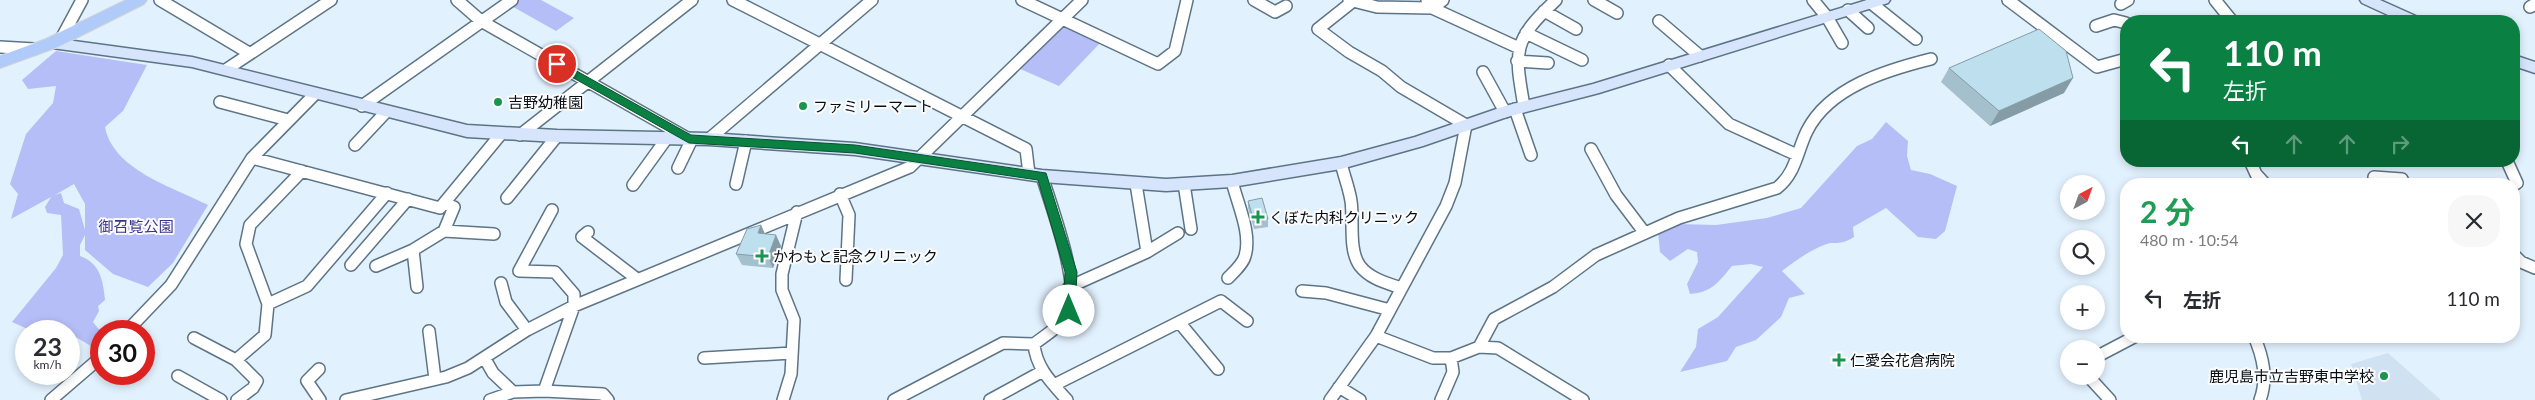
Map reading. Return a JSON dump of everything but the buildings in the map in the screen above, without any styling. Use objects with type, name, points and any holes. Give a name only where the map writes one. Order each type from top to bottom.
[{"type":"main road","points":[[0,62],[57,41],[139,0]]},
{"type":"street","points":[[82,0],[57,41],[227,69],[315,94],[467,131],[520,135],[709,139],[855,149],[1036,175],[1136,184],[1232,182],[1341,163],[1417,142],[1515,109],[1594,89],[1827,17],[1850,6],[1877,2],[1916,39]]},
{"type":"street","points":[[160,0],[249,53]]},
{"type":"street","points":[[227,69],[331,0]]},
{"type":"street","points":[[457,0],[481,21],[691,139]]},
{"type":"street","points":[[362,106],[512,0]]},
{"type":"street","points":[[520,135],[692,0]]},
{"type":"street","points":[[733,0],[1026,149],[1067,253],[1071,272],[1069,311],[1066,317],[1034,344],[1003,343],[988,348],[894,400]]},
{"type":"street","points":[[709,139],[872,0]]},
{"type":"street","points":[[1022,0],[1158,64],[1175,51],[1187,0]]},
{"type":"street","points":[[346,400],[453,374],[485,359],[527,330],[574,306],[840,194],[910,167],[1082,0]]},
{"type":"street","points":[[1254,0],[1275,12],[1286,6]]},
{"type":"street","points":[[1442,0],[1417,10],[1350,1],[1318,29],[1348,52],[1382,71],[1401,87],[1466,124]]},
{"type":"street","points":[[1531,155],[1515,109],[1517,47],[1544,11],[1556,0]]},
{"type":"street","points":[[1594,0],[1617,13]]},
{"type":"street","points":[[1813,0],[1827,17],[1842,43]]},
{"type":"street","points":[[2008,0],[2097,67],[2120,61]]},
{"type":"street","points":[[2215,0],[2227,15]]},
{"type":"street","points":[[2367,0],[2400,15]]},
{"type":"street","points":[[1430,4],[1517,47]]},
{"type":"street","points":[[1850,6],[1868,28]]},
{"type":"street","points":[[1544,11],[1576,29]]},
{"type":"street","points":[[2096,26],[2114,20],[2120,22]]},
{"type":"street","points":[[1659,21],[1700,56]]},
{"type":"street","points":[[1526,33],[1582,60]]},
{"type":"street","points":[[0,47],[34,49]]},
{"type":"street","points":[[1479,347],[1494,320],[1504,312],[1553,287],[1596,255],[1644,232],[1777,188],[1791,177],[1797,155],[1810,127],[1829,102],[1874,78],[1931,59]]},
{"type":"street","points":[[1516,61],[1548,63]]},
{"type":"street","points":[[2520,62],[2535,68]]},
{"type":"street","points":[[1669,65],[1728,124],[1797,155]]},
{"type":"street","points":[[1483,72],[1515,109]]},
{"type":"street","points":[[138,320],[171,285],[252,158],[315,94]]},
{"type":"street","points":[[220,102],[288,120]]},
{"type":"street","points":[[355,145],[386,112]]},
{"type":"street","points":[[1330,400],[1376,336],[1446,206],[1455,183],[1466,124]]},
{"type":"street","points":[[252,158],[440,208],[501,134]]},
{"type":"street","points":[[507,198],[557,136]]},
{"type":"street","points":[[633,184],[667,138]]},
{"type":"street","points":[[678,168],[691,139]]},
{"type":"street","points":[[736,184],[746,141]]},
{"type":"street","points":[[1591,149],[1616,195],[1644,232]]},
{"type":"street","points":[[1341,163],[1351,201],[1352,252],[1364,271],[1379,281],[1402,288]]},
{"type":"street","points":[[2253,167],[2260,178]]},
{"type":"street","points":[[236,360],[265,334],[268,304],[246,244],[250,225],[302,171]]},
{"type":"street","points":[[2374,177],[2388,178]]},
{"type":"street","points":[[1228,278],[1242,262],[1246,254],[1246,242],[1232,182]]},
{"type":"street","points":[[1136,184],[1147,252]]},
{"type":"street","points":[[1184,184],[1190,229]]},
{"type":"street","points":[[268,304],[307,286],[388,193]]},
{"type":"street","points":[[840,194],[849,215],[846,280]]},
{"type":"street","points":[[351,265],[408,199]]},
{"type":"street","points":[[444,203],[454,207],[444,231]]},
{"type":"street","points":[[544,391],[574,306],[574,294],[555,272],[518,271],[552,210]]},
{"type":"street","points":[[783,400],[791,374],[793,315],[782,290],[782,274],[797,212]]},
{"type":"street","points":[[376,266],[413,250],[444,231],[494,234]]},
{"type":"street","points":[[588,232],[582,237],[637,279]]},
{"type":"street","points":[[1069,288],[1147,252],[1178,233]]},
{"type":"street","points":[[413,250],[417,287]]},
{"type":"street","points":[[2520,261],[2535,268]]},
{"type":"street","points":[[501,283],[506,302],[527,330]]},
{"type":"street","points":[[1302,291],[1326,293],[1390,310]]},
{"type":"street","points":[[1054,385],[1221,301],[1247,321]]},
{"type":"street","points":[[1179,322],[1218,369]]},
{"type":"street","points":[[429,331],[434,379]]},
{"type":"street","points":[[1376,336],[1433,358],[1451,358],[1479,347],[1498,348],[1583,400]]},
{"type":"street","points":[[194,338],[236,360],[257,381],[253,388],[237,400]]},
{"type":"street","points":[[2105,353],[2123,343]]},
{"type":"street","points":[[2257,343],[2263,358],[2265,390],[2260,400]]},
{"type":"street","points":[[1034,344],[1033,353],[1042,371],[1067,400]]},
{"type":"street","points":[[704,358],[792,353]]},
{"type":"street","points":[[1442,400],[1453,372],[1451,358]]},
{"type":"street","points":[[485,359],[493,373],[513,392]]},
{"type":"street","points":[[51,400],[90,366]]},
{"type":"street","points":[[320,369],[307,380],[320,400]]},
{"type":"street","points":[[990,400],[1042,371]]},
{"type":"street","points":[[178,376],[222,400]]},
{"type":"street","points":[[2096,385],[2110,400]]},
{"type":"street","points":[[1340,387],[1360,400]]},
{"type":"street","points":[[490,400],[513,392],[544,391],[603,394],[608,400]]},
{"type":"shaded area","name":"鹿児島市立吉野東中学校","points":[[2388,353],[2441,400],[2362,400],[2351,364]]},
{"type":"green space","points":[[514,0],[541,0],[574,18],[556,31],[508,4]]},
{"type":"green space","points":[[1063,24],[1102,41],[1059,86],[1018,68]]},
{"type":"green space","name":"御召覧公園","points":[[56,51],[147,65],[123,111],[105,127],[110,142],[132,166],[146,175],[208,205],[173,263],[148,287],[113,274],[85,250],[85,235],[80,245],[80,256],[92,263],[99,273],[105,300],[98,306],[99,311],[94,320],[90,320],[90,345],[80,340],[80,320],[15,320],[15,323],[12,322],[56,268],[63,255],[61,215],[47,213],[45,207],[51,197],[11,219],[18,194],[10,184],[26,134],[53,103],[56,86],[28,89],[22,80]],"holes":[[[74,184],[85,204],[85,230],[79,209],[64,203],[61,193],[55,195]]]},
{"type":"green space","points":[[1886,122],[1908,141],[1907,156],[1911,170],[1930,174],[1957,186],[1945,231],[1936,239],[1918,237],[1886,208],[1853,227],[1854,237],[1844,242],[1818,247],[1782,271],[1805,294],[1789,298],[1781,317],[1756,340],[1736,347],[1727,361],[1680,372],[1696,347],[1698,329],[1718,317],[1763,267],[1751,264],[1732,266],[1714,286],[1698,293],[1690,294],[1687,284],[1698,262],[1697,252],[1688,249],[1670,261],[1660,252],[1658,232],[1678,224],[1716,225],[1767,218],[1801,208],[1857,146],[1872,139]]},
{"type":"place","name":"吉野幼稚園","points":[[498,102]]},
{"type":"place","name":"ファミリーマート","points":[[803,106]]},
{"type":"place","name":"くぼた内科クリニック","points":[[1258,217]]},
{"type":"place","name":"かわもと記念クリニック","points":[[762,256]]},
{"type":"place","name":"仁愛会花倉病院","points":[[1839,360]]},
{"type":"place","name":"鹿児島市立吉野東中学校","points":[[2384,376]]},
{"type":"route","points":[[557,64],[689,139],[855,149],[921,157],[1042,176],[1055,225],[1067,253],[1071,272],[1069,311]]}]
